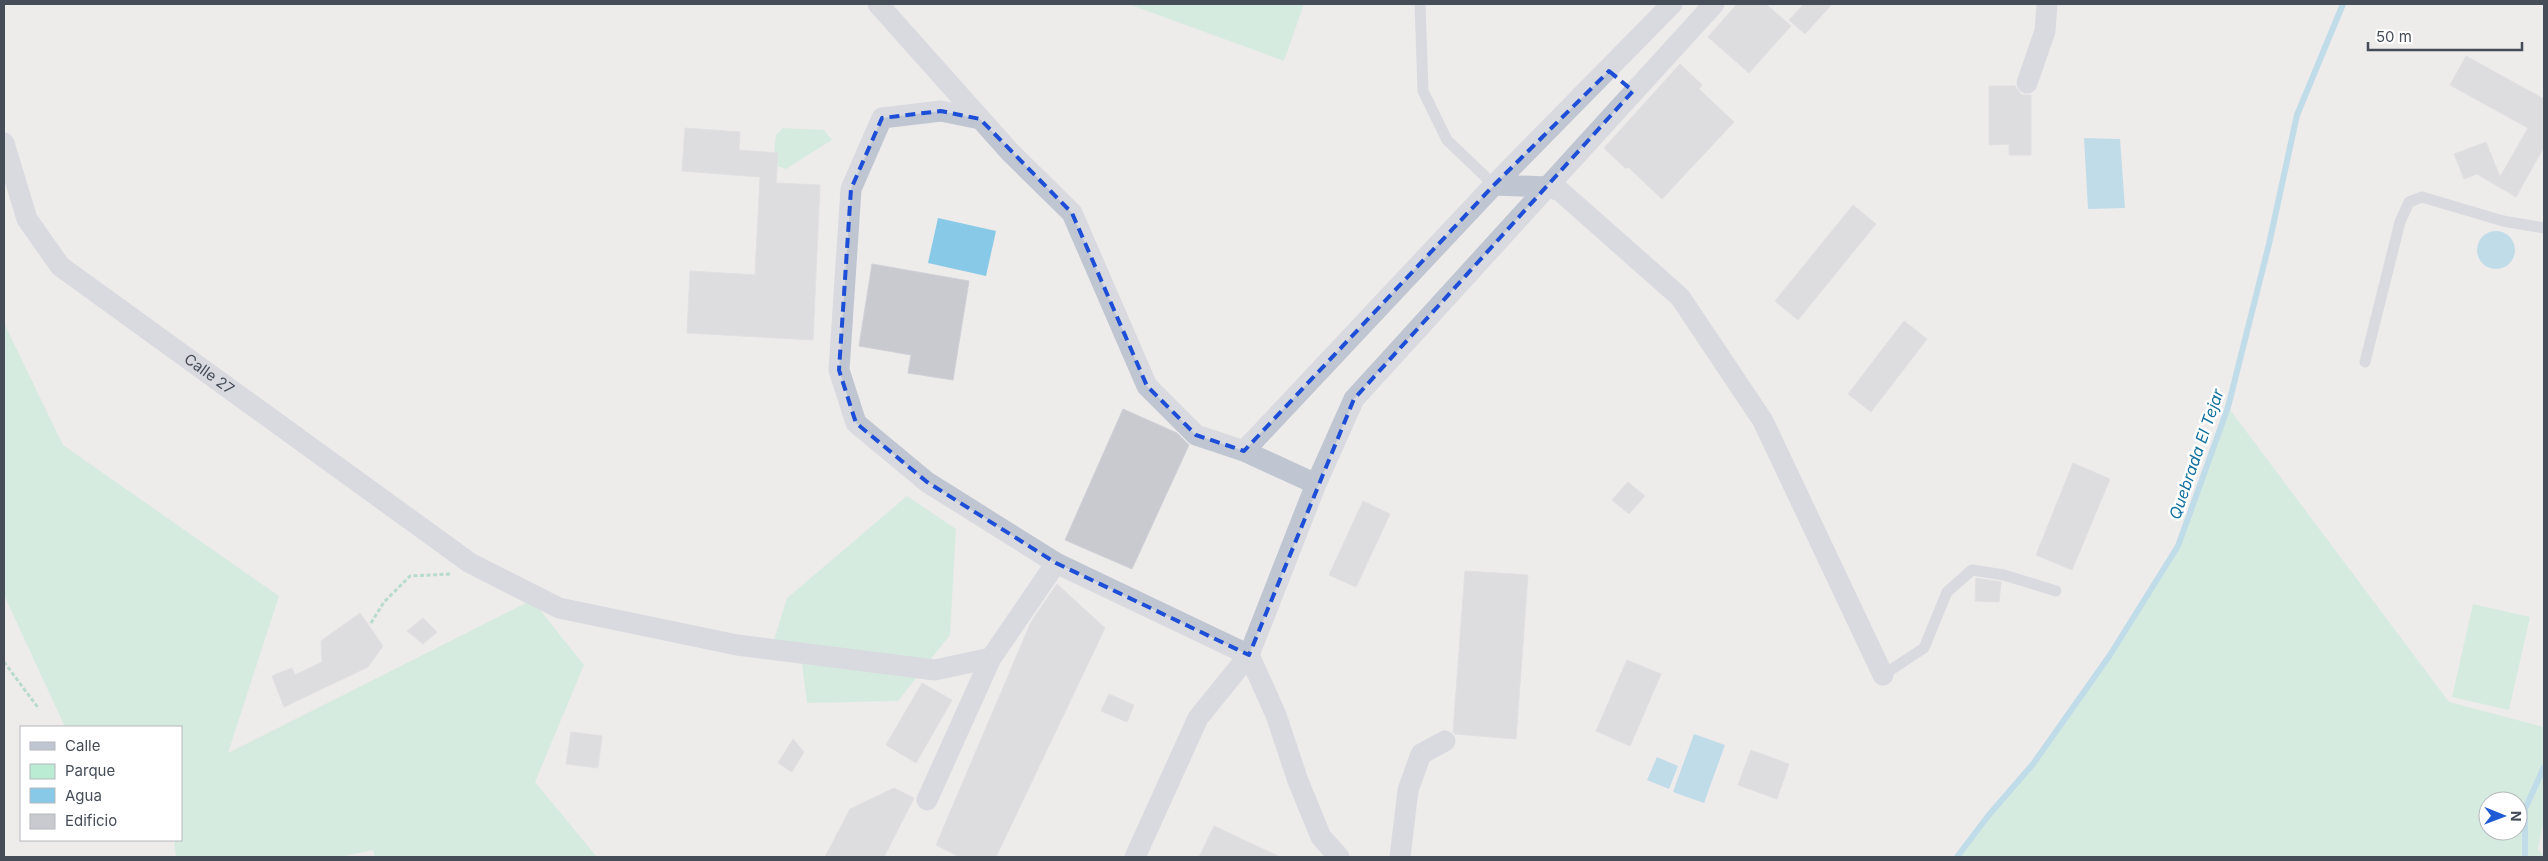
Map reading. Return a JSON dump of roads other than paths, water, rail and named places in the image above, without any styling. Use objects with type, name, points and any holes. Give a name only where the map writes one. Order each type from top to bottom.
[{"type":"street","points":[[878,4],[980,119],[1072,213],[1147,386],[1196,435],[1244,451],[1316,484]]},
{"type":"street","points":[[1244,451],[1494,185],[1609,71],[1672,4]]},
{"type":"street","points":[[1135,857],[1198,718],[1249,655],[1316,484],[1354,399],[1714,4]]},
{"type":"street","points":[[2027,83],[2045,31],[2046,4]]},
{"type":"street","points":[[1609,71],[1633,91]]},
{"type":"street","points":[[980,119],[941,111],[882,118],[851,189],[839,370],[856,423],[927,482],[1056,563],[1249,655],[1276,715],[1298,781],[1321,838],[1339,857]]},
{"type":"street","name":"Calle 27","points":[[4,143],[27,220],[60,266],[470,563],[559,608],[737,645],[935,670],[991,658]]},
{"type":"street","points":[[1494,185],[1548,187],[1560,190],[1680,297],[1763,422],[1883,675]]},
{"type":"street","points":[[927,800],[991,658],[1056,563]]},
{"type":"street","points":[[1400,857],[1408,790],[1421,754],[1445,742]]},
{"type":"lane","points":[[1420,4],[1423,91],[1447,140],[1494,185]]},
{"type":"lane","points":[[2366,362],[2400,222],[2409,202],[2422,197],[2511,223],[2544,228]]},
{"type":"lane","points":[[1883,675],[1924,648],[1947,592],[1972,570],[2004,575],[2056,591]]},
{"type":"water","points":[[2084,138],[2120,139],[2125,208],[2088,209]]},
{"type":"water","points":[[938,218],[996,231],[986,276],[928,263]]},
{"type":"water","points":[[2496,231],[2509,237],[2515,250],[2509,263],[2496,269],[2483,263],[2477,250],[2483,237]]},
{"type":"water","points":[[1694,734],[1725,745],[1704,803],[1673,792]]},
{"type":"water","points":[[1657,757],[1678,766],[1669,789],[1647,780]]},
{"type":"waterway","name":"Quebrada El Tejar","points":[[1957,857],[1988,816],[2033,764],[2110,655],[2178,546],[2228,407],[2269,244],[2297,115],[2343,4]]},
{"type":"waterway","points":[[2525,857],[2525,809],[2544,767]]}]
